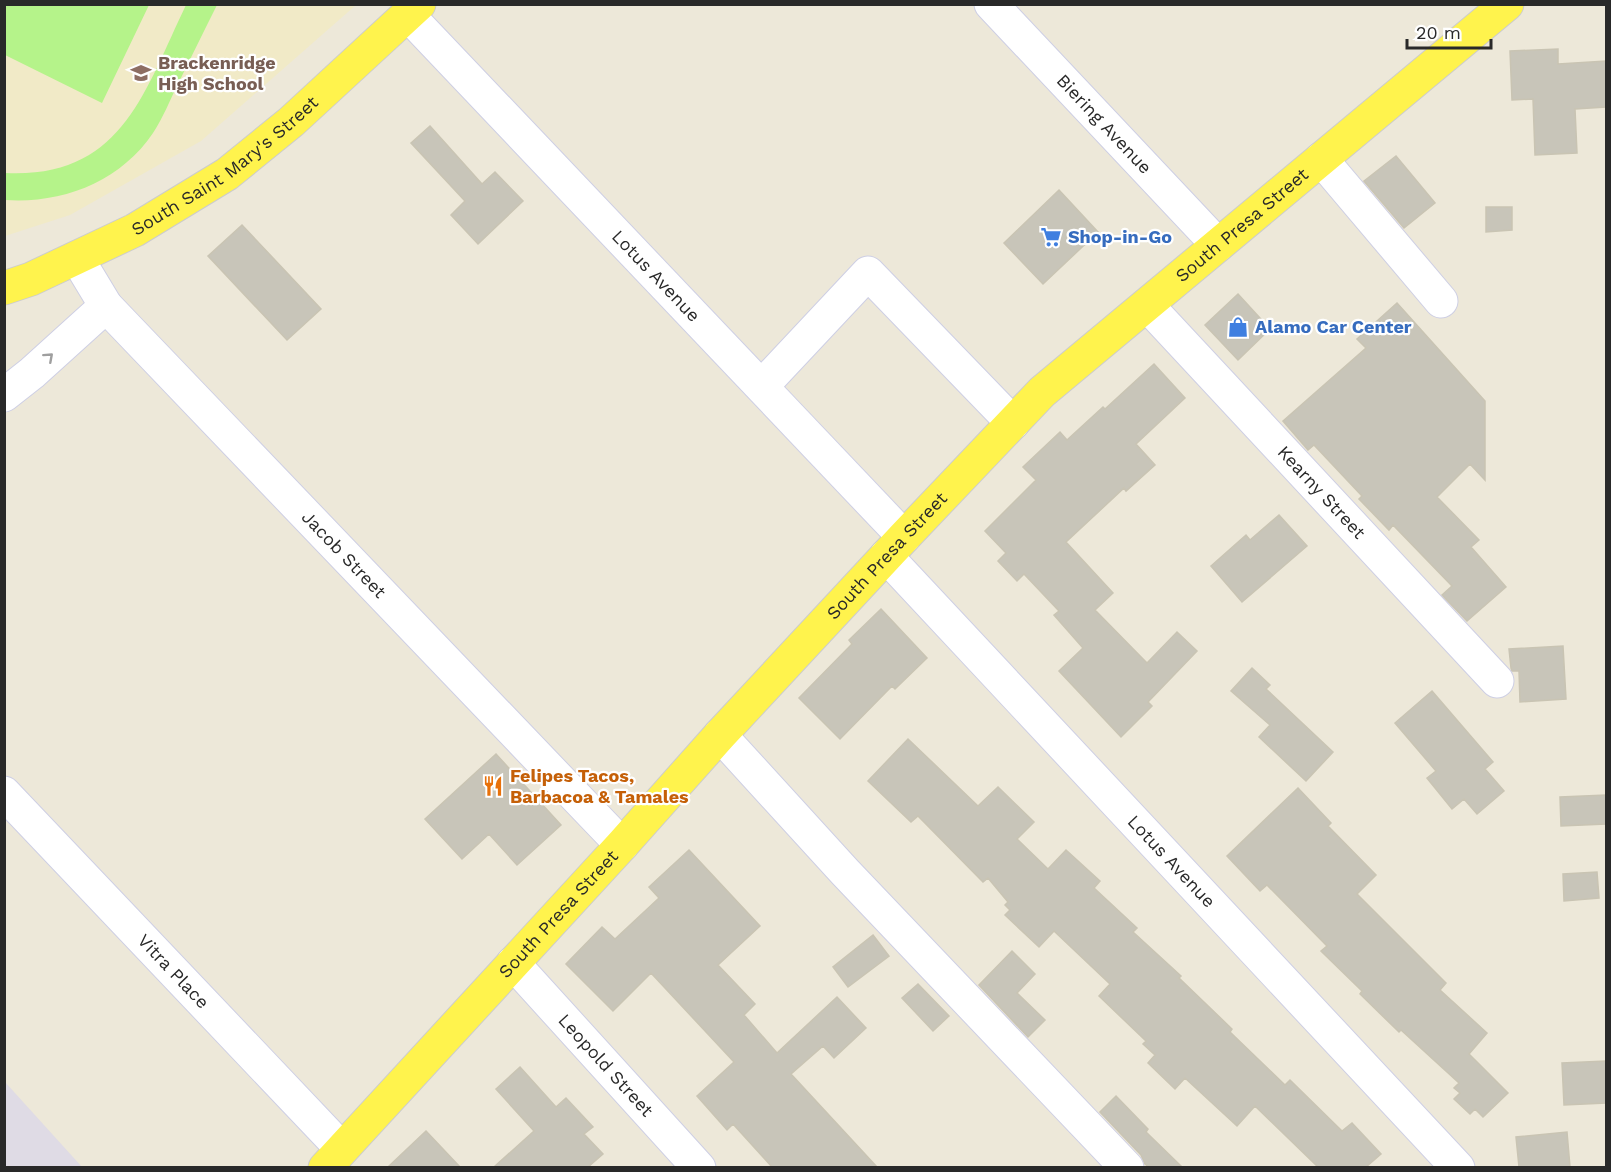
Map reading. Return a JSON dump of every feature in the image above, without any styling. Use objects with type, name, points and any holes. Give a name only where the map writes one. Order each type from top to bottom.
[{"type":"main road","name":"South Presa Street","points":[[333,1158],[622,845],[720,735],[1042,392],[1321,159],[1490,9]]},
{"type":"main road","name":"South Saint Mary's Street","points":[[4,288],[31,279],[135,230],[227,174],[291,122],[413,10]]},
{"type":"street","name":"Biering Avenue","points":[[991,4],[1218,245]]},
{"type":"street","name":"Lotus Avenue","points":[[413,10],[762,386],[895,547],[1458,1167]]},
{"type":"street","points":[[1321,159],[1441,301]]},
{"type":"street","name":"Jacob Street","points":[[77,258],[106,306],[622,845]]},
{"type":"street","points":[[762,386],[868,273],[1013,423]]},
{"type":"street","name":"Kearny Street","points":[[1147,305],[1497,681]]},
{"type":"street","points":[[4,395],[32,373],[106,306]]},
{"type":"street","points":[[720,735],[845,872],[1127,1167]]},
{"type":"street","name":"Vitra Place","points":[[4,793],[333,1158]]},
{"type":"street","name":"Leopold Street","points":[[513,963],[699,1167]]},
{"type":"shaded area","name":"Brackenridge High School","points":[[4,5],[356,5],[201,141],[70,215],[5,236]]},
{"type":"shaded area","points":[[5,1082],[82,1167],[5,1167]]},
{"type":"green space","points":[[4,5],[149,5],[102,103],[5,55]]},
{"type":"green space","points":[[186,5],[217,5],[160,121],[140,150],[107,177],[88,186],[48,198],[5,200],[5,173],[45,171],[77,162],[103,145],[124,124],[141,98]]},
{"type":"building","points":[[1558,49],[1558,64],[1606,61],[1606,107],[1575,109],[1577,153],[1535,155],[1533,99],[1512,100],[1510,51]]},
{"type":"building","points":[[430,126],[482,184],[495,172],[523,201],[478,244],[451,215],[465,201],[411,143]]},
{"type":"building","points":[[1396,156],[1435,203],[1404,228],[1364,181]]},
{"type":"building","name":"Shop-in-Go","points":[[1059,190],[1098,232],[1043,284],[1004,243]]},
{"type":"building","points":[[1486,207],[1512,207],[1512,230],[1486,232]]},
{"type":"building","points":[[242,225],[321,309],[287,340],[208,256]]},
{"type":"building","name":"Alamo Car Center","points":[[1238,294],[1270,329],[1238,360],[1205,325]]},
{"type":"building","points":[[1397,303],[1485,401],[1485,480],[1470,464],[1437,497],[1479,540],[1471,547],[1506,587],[1467,621],[1442,595],[1452,586],[1393,525],[1389,530],[1359,499],[1362,496],[1314,445],[1308,450],[1283,421],[1366,348],[1357,339]]},
{"type":"building","points":[[1154,364],[1185,398],[1136,444],[1155,465],[1126,491],[1124,488],[1066,542],[1113,593],[1095,610],[1147,663],[1177,632],[1197,651],[1148,702],[1152,706],[1121,737],[1059,671],[1083,648],[1054,615],[1059,611],[1024,574],[1017,581],[998,561],[1006,553],[985,531],[1036,480],[1023,467],[1060,432],[1067,440]]},
{"type":"building","points":[[1279,515],[1307,546],[1242,602],[1211,566],[1246,535],[1250,540]]},
{"type":"building","points":[[881,609],[927,658],[895,689],[892,686],[840,739],[799,698],[852,644],[849,640]]},
{"type":"building","points":[[1563,646],[1566,699],[1520,702],[1519,671],[1512,671],[1509,649]]},
{"type":"building","points":[[1252,668],[1270,685],[1266,689],[1333,752],[1306,781],[1259,737],[1270,725],[1231,691]]},
{"type":"building","points":[[1432,691],[1493,762],[1485,769],[1504,791],[1477,814],[1464,799],[1452,809],[1427,778],[1436,771],[1395,723]]},
{"type":"building","points":[[908,739],[978,806],[998,787],[1034,822],[1017,839],[1048,869],[1066,850],[1100,881],[1094,888],[1137,928],[1133,932],[1181,976],[1179,978],[1232,1029],[1230,1032],[1285,1085],[1290,1080],[1342,1131],[1352,1123],[1381,1154],[1366,1167],[1318,1167],[1255,1106],[1237,1126],[1185,1078],[1175,1089],[1148,1063],[1155,1055],[1143,1044],[1146,1041],[1099,996],[1110,984],[1054,931],[1039,947],[1005,915],[1010,910],[1005,905],[1008,902],[988,878],[983,882],[918,816],[911,822],[868,781]]},
{"type":"building","name":"Felipes Tacos, Barbacoa & Tamales","points":[[496,754],[561,825],[517,865],[489,834],[462,859],[425,819]]},
{"type":"building","points":[[1298,788],[1331,823],[1328,826],[1376,875],[1357,894],[1446,983],[1440,990],[1487,1033],[1469,1054],[1508,1093],[1483,1117],[1475,1109],[1470,1114],[1454,1099],[1460,1093],[1454,1088],[1459,1083],[1401,1030],[1399,1032],[1360,994],[1362,991],[1321,951],[1327,946],[1267,885],[1260,891],[1227,856]]},
{"type":"building","points":[[1606,795],[1606,824],[1561,826],[1560,797]]},
{"type":"building","points":[[689,850],[760,926],[718,965],[755,1004],[744,1015],[777,1053],[837,997],[866,1028],[834,1058],[823,1046],[791,1074],[877,1167],[772,1167],[733,1124],[727,1130],[697,1096],[734,1062],[651,973],[613,1011],[566,964],[602,927],[615,939],[659,898],[649,887]]},
{"type":"building","points":[[1597,872],[1599,898],[1564,901],[1563,874]]},
{"type":"building","points":[[873,935],[889,956],[848,987],[833,967]]},
{"type":"building","points":[[1012,951],[1035,974],[1017,993],[1045,1020],[1028,1037],[979,985]]},
{"type":"building","points":[[918,984],[949,1016],[933,1031],[902,998]]},
{"type":"building","points":[[1606,1061],[1606,1103],[1564,1105],[1562,1063]]},
{"type":"building","points":[[520,1067],[556,1107],[566,1098],[593,1127],[584,1134],[603,1154],[588,1167],[494,1167],[534,1131],[496,1089]]},
{"type":"building","points":[[1116,1096],[1148,1129],[1146,1132],[1182,1167],[1149,1167],[1145,1164],[1141,1155],[1100,1112]]},
{"type":"building","points":[[426,1131],[460,1167],[388,1167]]},
{"type":"building","points":[[1567,1132],[1570,1167],[1519,1167],[1516,1137]]},
{"type":"place","name":"Brackenridge High School","points":[[141,73]]},
{"type":"place","name":"Shop-in-Go","points":[[1051,237]]},
{"type":"place","name":"Alamo Car Center","points":[[1238,327]]},
{"type":"place","name":"Felipes Tacos, Barbacoa & Tamales","points":[[493,786]]}]
